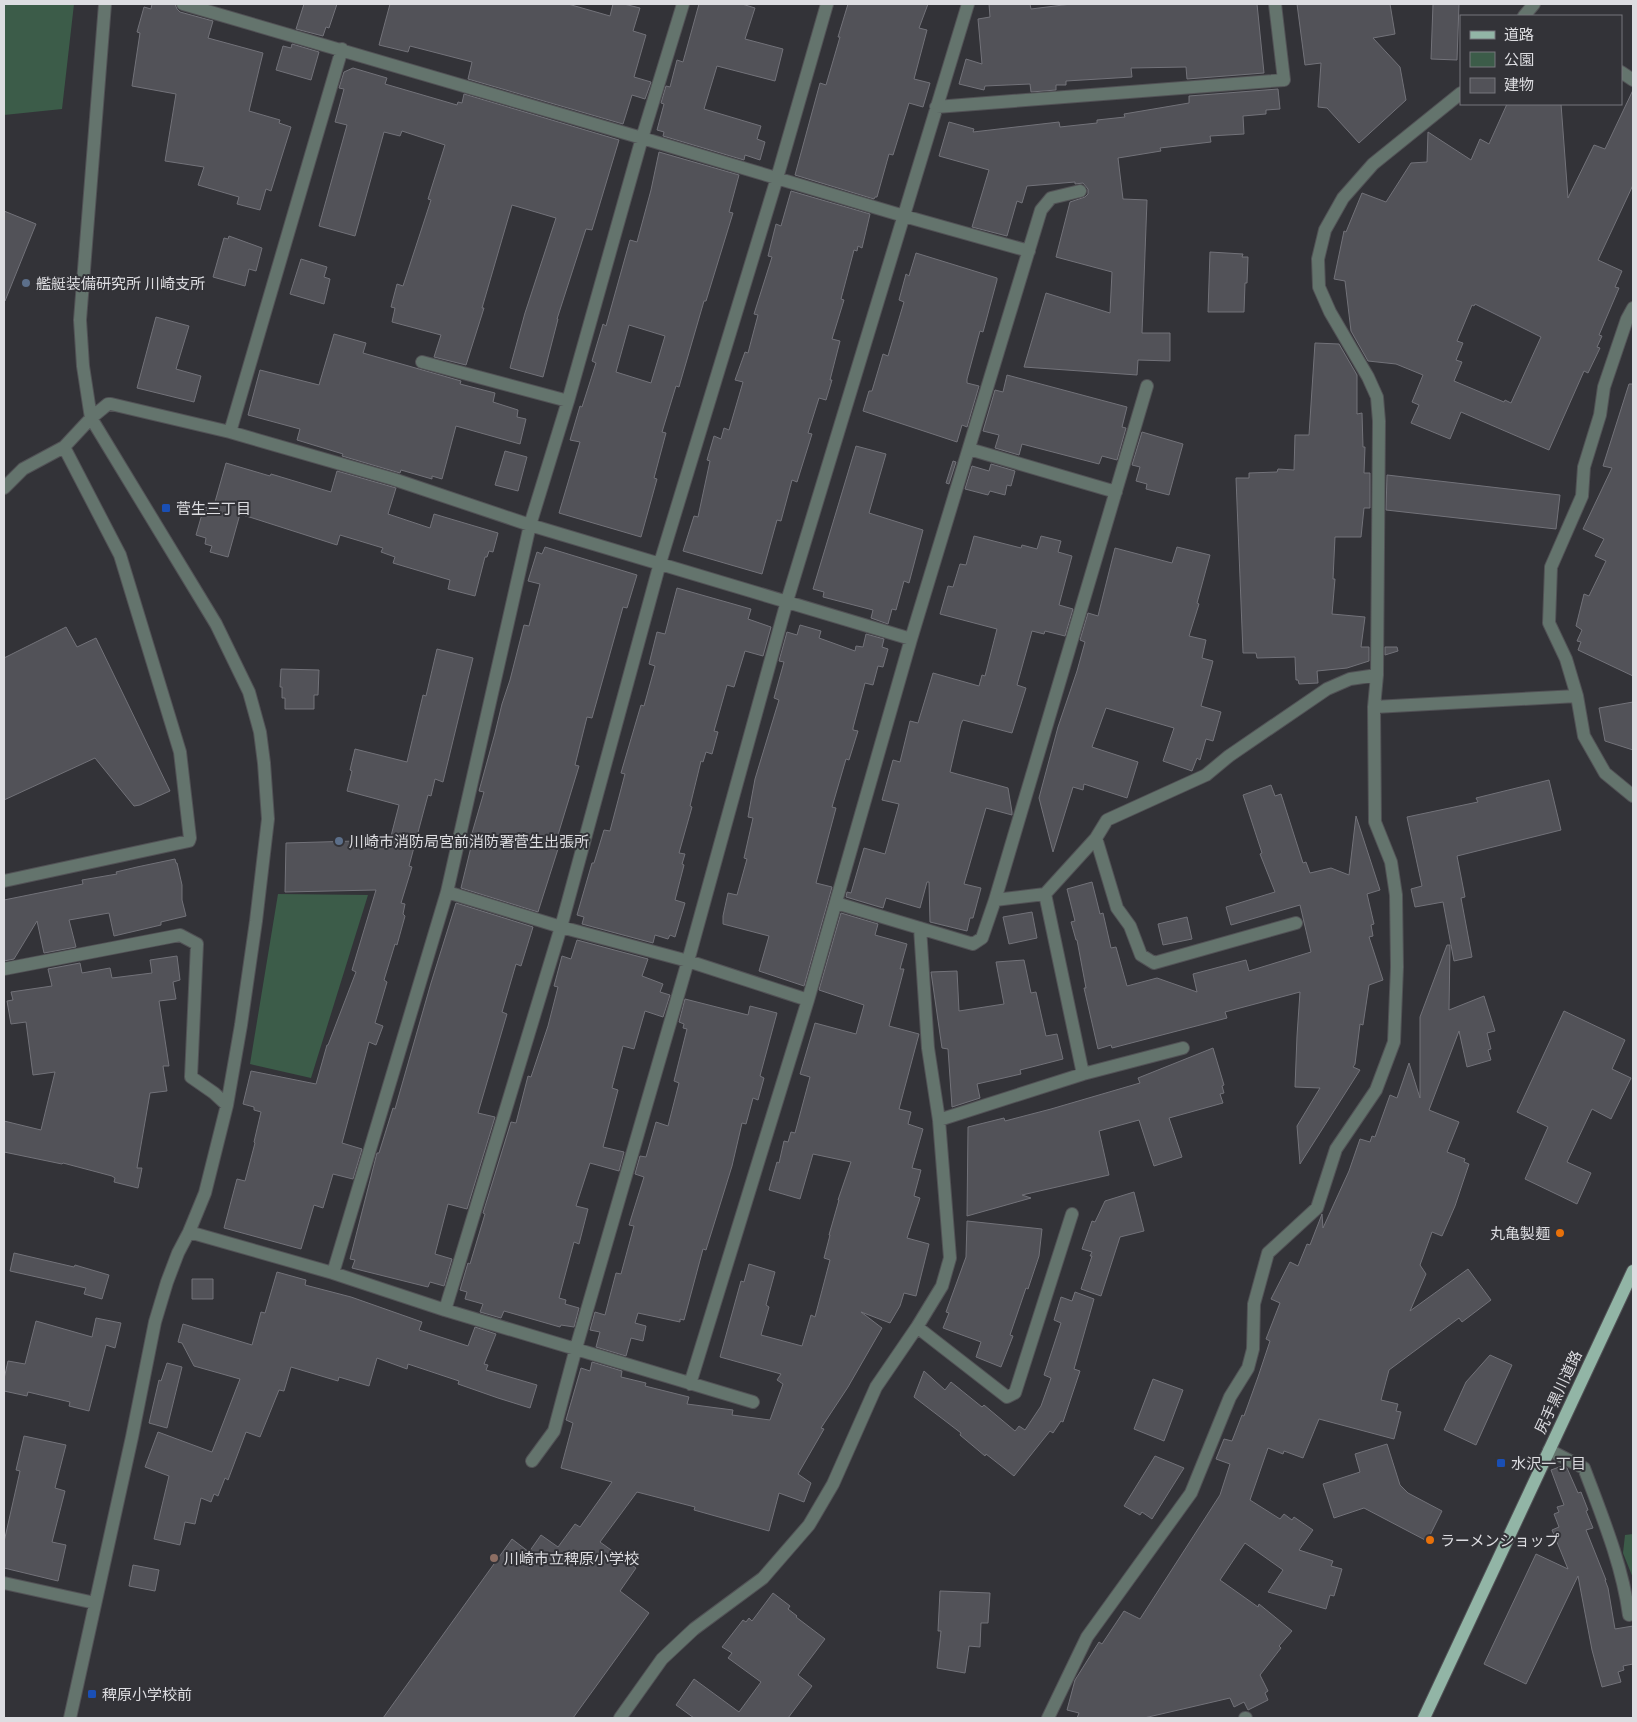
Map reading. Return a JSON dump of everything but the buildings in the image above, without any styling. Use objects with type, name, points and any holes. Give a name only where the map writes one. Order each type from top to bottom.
[{"type":"main road","name":"尻手黒川道路","points":[[1424,1718],[1633,1271]]},
{"type":"street","points":[[70,1718],[155,1322],[178,1253],[189,1232],[205,1192],[227,1104],[255,930],[268,819],[260,732],[249,692],[216,624],[91,418],[83,366],[80,320],[105,4]]},
{"type":"street","points":[[184,4],[1029,251]]},
{"type":"street","points":[[332,1272],[446,892],[530,525],[568,401],[642,138],[683,4]]},
{"type":"street","points":[[445,1310],[561,927],[660,563],[777,178],[827,4]]},
{"type":"street","points":[[532,1461],[554,1431],[576,1348],[688,961],[787,601],[968,4]]},
{"type":"street","points":[[936,107],[1284,80],[1275,4]]},
{"type":"street","points":[[230,432],[342,50]]},
{"type":"street","points":[[1622,73],[1633,80]]},
{"type":"street","points":[[1048,1718],[1087,1637],[1192,1493],[1230,1397],[1248,1368],[1253,1349],[1254,1304],[1268,1253],[1317,1208],[1336,1149],[1376,1090],[1394,1042],[1397,967],[1396,895],[1391,862],[1375,822],[1374,707],[1377,675],[1379,422],[1377,397],[1368,377],[1330,312],[1319,287],[1318,259],[1325,230],[1343,198],[1373,164],[1460,93]]},
{"type":"street","points":[[690,1384],[808,1000],[911,639],[1041,210],[1052,198],[1080,191]]},
{"type":"street","points":[[1633,308],[1627,319],[1604,386],[1600,415],[1584,468],[1582,496],[1551,567],[1549,623],[1566,659],[1577,696],[1584,736],[1605,772],[1633,796]]},
{"type":"street","points":[[422,362],[568,401]]},
{"type":"street","points":[[836,903],[973,944],[982,938],[995,900],[1147,386]]},
{"type":"street","points":[[4,488],[23,469],[64,447],[91,418],[108,404],[111,404],[230,432],[392,479],[530,525],[911,639]]},
{"type":"street","points":[[4,881],[188,841],[190,838],[180,752],[120,555],[64,447]]},
{"type":"street","points":[[969,449],[1116,492]]},
{"type":"street","points":[[995,900],[1045,894],[1096,838],[1107,820],[1206,776],[1229,756],[1327,688],[1350,680],[1377,675]]},
{"type":"street","points":[[1374,707],[1577,696]]},
{"type":"street","points":[[1096,838],[1117,908],[1130,926],[1141,955],[1154,963],[1296,923]]},
{"type":"street","points":[[446,892],[561,927],[688,961],[808,1000]]},
{"type":"street","points":[[1045,894],[1083,1074]]},
{"type":"street","points":[[620,1718],[662,1659],[694,1629],[763,1578],[809,1524],[833,1484],[876,1387],[917,1327],[942,1286],[950,1258],[940,1120],[928,1048],[920,928]]},
{"type":"street","points":[[4,969],[180,935],[197,944],[191,1077],[227,1104]]},
{"type":"street","points":[[940,1120],[1083,1074],[1183,1048]]},
{"type":"street","points":[[917,1327],[1007,1397],[1015,1393],[1072,1214]]},
{"type":"street","points":[[189,1232],[332,1272],[445,1310],[752,1402]]},
{"type":"street","points":[[1549,1450],[1584,1468],[1611,1542],[1626,1595],[1629,1615]]},
{"type":"street","points":[[4,1583],[95,1603]]},
{"type":"green space","points":[[4,4],[74,4],[62,109],[4,115]]},
{"type":"green space","points":[[278,894],[368,895],[311,1078],[250,1064]]},
{"type":"green space","points":[[1633,1534],[1633,1578],[1623,1553],[1625,1535]]},
{"type":"place","name":"艦艇装備研究所 川崎支所","points":[[26,283]]},
{"type":"place","name":"菅生三丁目","points":[[166,508]]},
{"type":"place","name":"川崎市消防局宮前消防署菅生出張所","points":[[339,841]]},
{"type":"place","name":"丸亀製麺","points":[[1560,1233]]},
{"type":"place","name":"水沢一丁目","points":[[1501,1463]]},
{"type":"place","name":"ラーメンショップ","points":[[1430,1540]]},
{"type":"place","name":"川崎市立稗原小学校","points":[[494,1558]]},
{"type":"place","name":"稗原小学校前","points":[[92,1694]]}]
